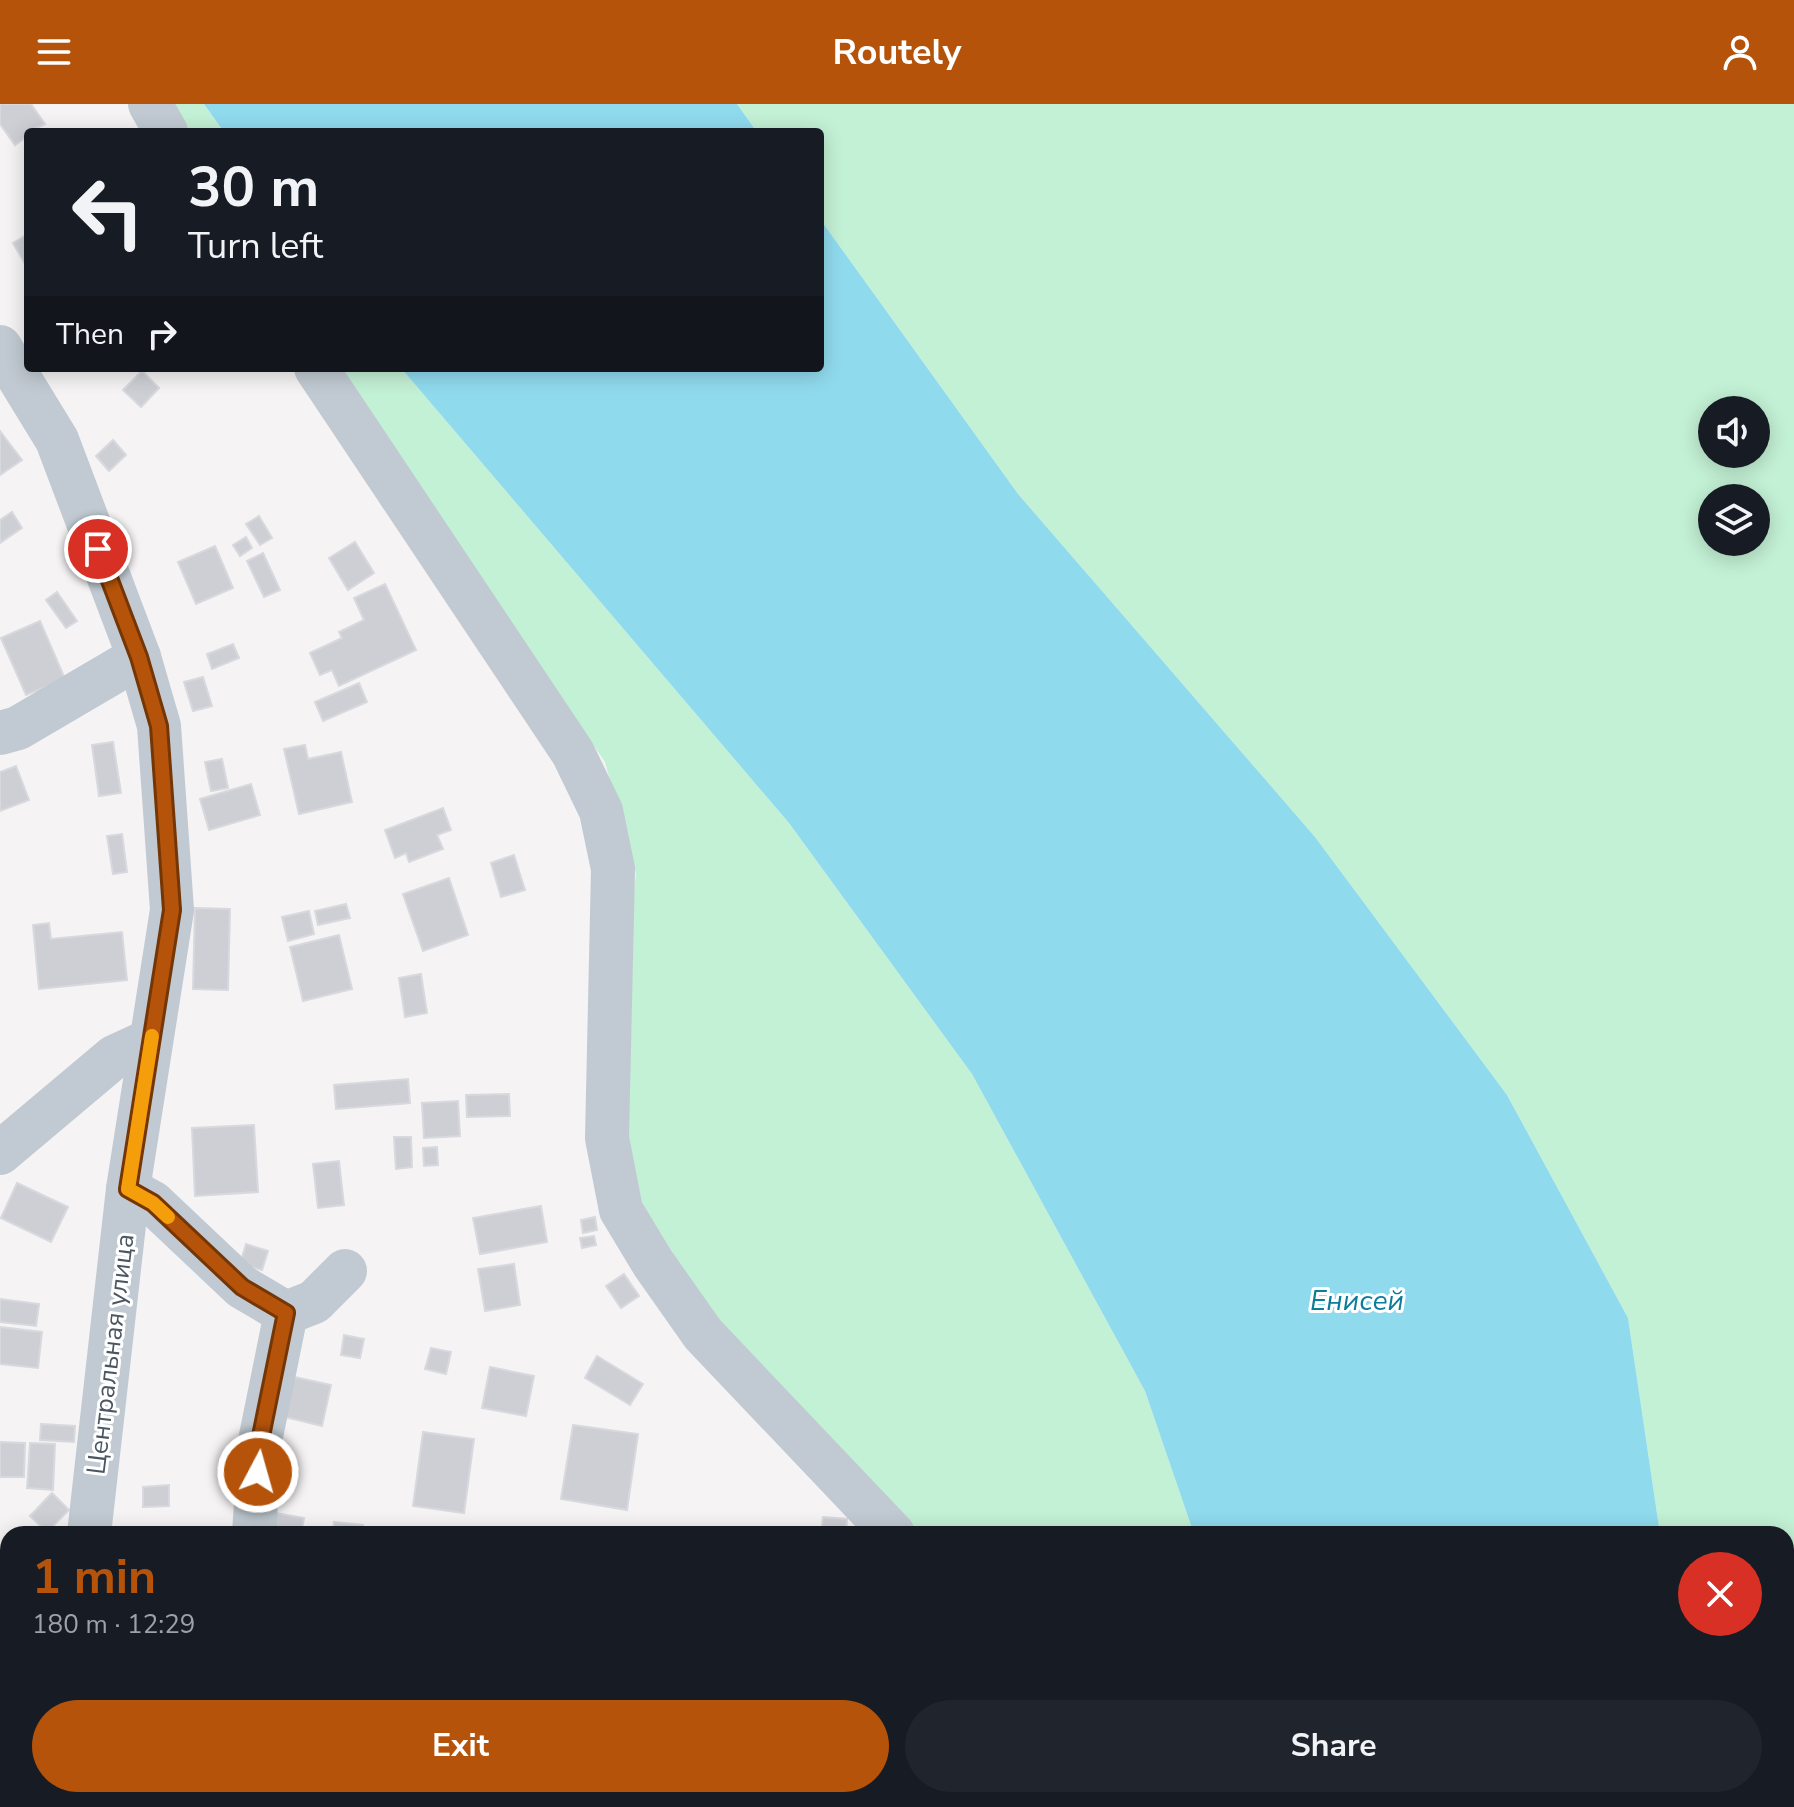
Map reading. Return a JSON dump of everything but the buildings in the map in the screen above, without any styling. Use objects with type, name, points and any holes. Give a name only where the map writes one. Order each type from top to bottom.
[{"type":"street","points":[[150,104],[164,128]]},
{"type":"street","name":"Центральная улица","points":[[0,347],[57,440],[139,657],[159,726],[172,910],[128,1189],[89,1526]]},
{"type":"street","points":[[319,372],[573,753],[601,811],[613,869],[607,1138],[621,1210],[653,1263],[703,1334],[885,1526]]},
{"type":"street","points":[[0,733],[18,728],[139,657]]},
{"type":"street","points":[[0,1153],[114,1057],[151,1040]]},
{"type":"street","points":[[128,1189],[153,1203],[242,1287],[286,1313]]},
{"type":"street","points":[[286,1313],[314,1302],[345,1271]]},
{"type":"street","points":[[255,1526],[260,1441],[286,1313]]},
{"type":"green space","points":[[166,104],[204,104],[221,128],[180,128]]},
{"type":"green space","points":[[737,104],[1794,104],[1794,1526],[1659,1526],[1628,1318],[1507,1095],[1315,837],[1018,494],[824,225],[824,128],[754,128]]},
{"type":"green space","points":[[336,372],[404,372],[789,823],[972,1074],[1145,1391],[1191,1526],[902,1526],[715,1322],[660,1245],[624,1159],[626,955],[636,874],[605,762]]},
{"type":"water","points":[[204,104],[737,104],[754,128],[221,128]]},
{"type":"water","name":"Енисей","points":[[824,225],[1018,494],[1315,837],[1507,1095],[1628,1318],[1659,1526],[1191,1526],[1145,1391],[972,1074],[789,823],[404,372],[824,372]]},
{"type":"slow traffic","points":[[152,1036],[128,1189],[153,1203],[168,1217]]},
{"type":"route","points":[[98,549],[139,657],[159,726],[172,910],[128,1189],[153,1203],[242,1287],[286,1313],[260,1441],[258,1472]]}]
